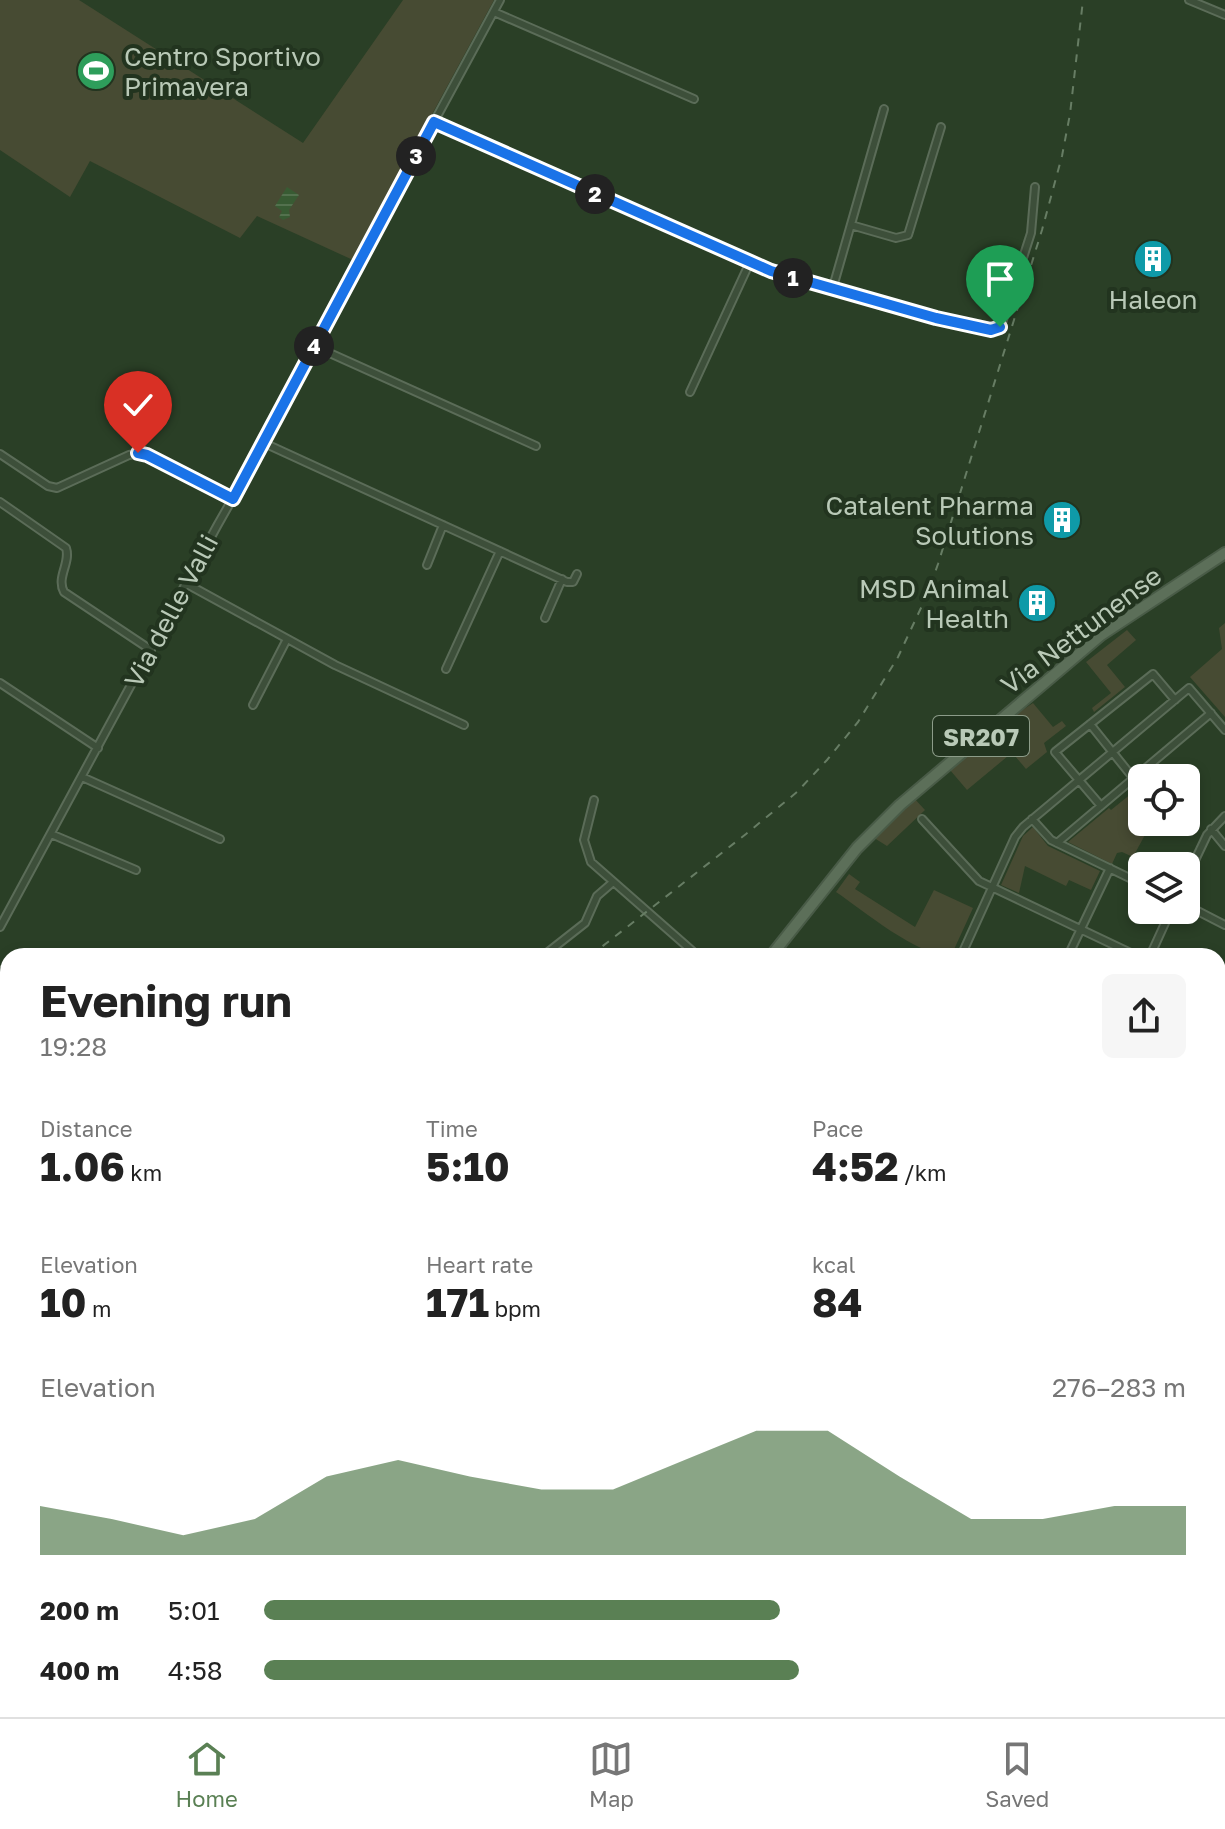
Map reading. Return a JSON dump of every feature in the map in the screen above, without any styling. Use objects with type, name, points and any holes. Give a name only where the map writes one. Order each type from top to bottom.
[{"type":"main road","name":"Via Nettunense","points":[[777,948],[857,848],[900,805],[1101,635],[1225,553]]},
{"type":"street","name":"Via delle Valli","points":[[0,927],[264,443],[500,0]]},
{"type":"street","points":[[1189,0],[1225,15]]},
{"type":"street","points":[[494,12],[694,99]]},
{"type":"street","points":[[833,287],[884,109]]},
{"type":"street","points":[[434,122],[750,262],[790,277],[988,330],[997,330],[1002,323],[1029,238],[1035,187]]},
{"type":"street","points":[[851,225],[899,238],[908,235],[941,127]]},
{"type":"street","points":[[690,392],[750,262]]},
{"type":"street","points":[[314,346],[536,446]]},
{"type":"street","points":[[264,443],[562,579],[573,582],[577,574]]},
{"type":"street","points":[[0,454],[48,486],[57,488],[129,455],[142,453],[233,499]]},
{"type":"street","points":[[0,502],[66,548],[68,557],[61,583],[64,592],[151,650]]},
{"type":"street","points":[[427,565],[443,525]]},
{"type":"street","points":[[446,669],[500,551]]},
{"type":"street","points":[[545,618],[562,579]]},
{"type":"street","points":[[187,584],[355,675],[464,725]]},
{"type":"street","points":[[253,705],[287,639]]},
{"type":"street","points":[[1101,806],[1055,752],[1153,674],[1175,700]]},
{"type":"street","points":[[0,683],[98,748]]},
{"type":"street","points":[[965,948],[1015,837],[1032,819],[1189,688],[1225,730]]},
{"type":"street","points":[[1152,764],[1211,713]]},
{"type":"street","points":[[1090,724],[1128,772]]},
{"type":"street","points":[[82,777],[220,839]]},
{"type":"street","points":[[1057,843],[1128,784]]},
{"type":"street","points":[[594,800],[584,834],[584,847],[591,862],[689,948]]},
{"type":"street","points":[[1200,852],[1211,829],[1225,816]]},
{"type":"street","points":[[922,819],[971,875],[991,888],[1120,948]]},
{"type":"street","points":[[1032,819],[1051,840],[1128,877]]},
{"type":"street","points":[[1211,829],[1225,846]]},
{"type":"street","points":[[51,834],[136,870]]},
{"type":"street","points":[[1072,948],[1110,868]]},
{"type":"street","points":[[553,948],[585,923],[597,896],[612,883]]},
{"type":"street","points":[[1200,912],[1225,925]]},
{"type":"street","points":[[1154,948],[1165,924]]},
{"type":"shaded area","name":"Centro Sportivo Primavera","points":[[0,0],[79,0],[303,143],[403,0],[494,0],[353,260],[257,216],[240,238],[90,161],[70,197],[0,150]]},
{"type":"shaded area","points":[[287,187],[299,195],[289,210],[290,217],[283,220],[279,217],[282,211],[275,206]]},
{"type":"shaded area","points":[[1225,623],[1225,717],[1190,677],[1222,649],[1219,628]]},
{"type":"shaded area","points":[[1127,630],[1136,640],[1107,665],[1125,687],[1094,712],[1092,708],[1111,693],[1086,662]]},
{"type":"shaded area","points":[[1033,703],[1053,727],[1062,721],[1066,726],[1044,743],[1047,752],[1026,769],[1010,750],[1006,753],[1008,756],[967,790],[950,770],[1006,721]]},
{"type":"shaded area","points":[[1128,796],[1128,836],[1144,836],[1136,852],[1117,853],[1112,864],[1068,842],[1109,808],[1111,810]]},
{"type":"shaded area","points":[[913,797],[925,810],[887,846],[871,836]]},
{"type":"shaded area","points":[[1033,827],[1048,846],[1100,871],[1091,890],[1069,880],[1066,886],[1025,866],[1019,893],[1001,885],[1023,836]]},
{"type":"shaded area","points":[[849,874],[860,882],[855,889],[915,927],[934,890],[973,908],[955,948],[921,948],[836,892]]},
{"type":"railway","points":[[600,948],[797,792],[858,722],[898,657],[938,564],[1042,230],[1070,114],[1083,0]]},
{"type":"place","name":"Centro Sportivo Primavera","points":[[96,71]]},
{"type":"place","name":"Haleon","points":[[1153,259]]},
{"type":"place","name":"Catalent Pharma Solutions","points":[[1062,520]]},
{"type":"place","name":"MSD Animal Health","points":[[1037,603]]},
{"type":"route","points":[[138,453],[233,499],[434,122],[771,271],[936,318],[991,330],[1000,327]]}]
